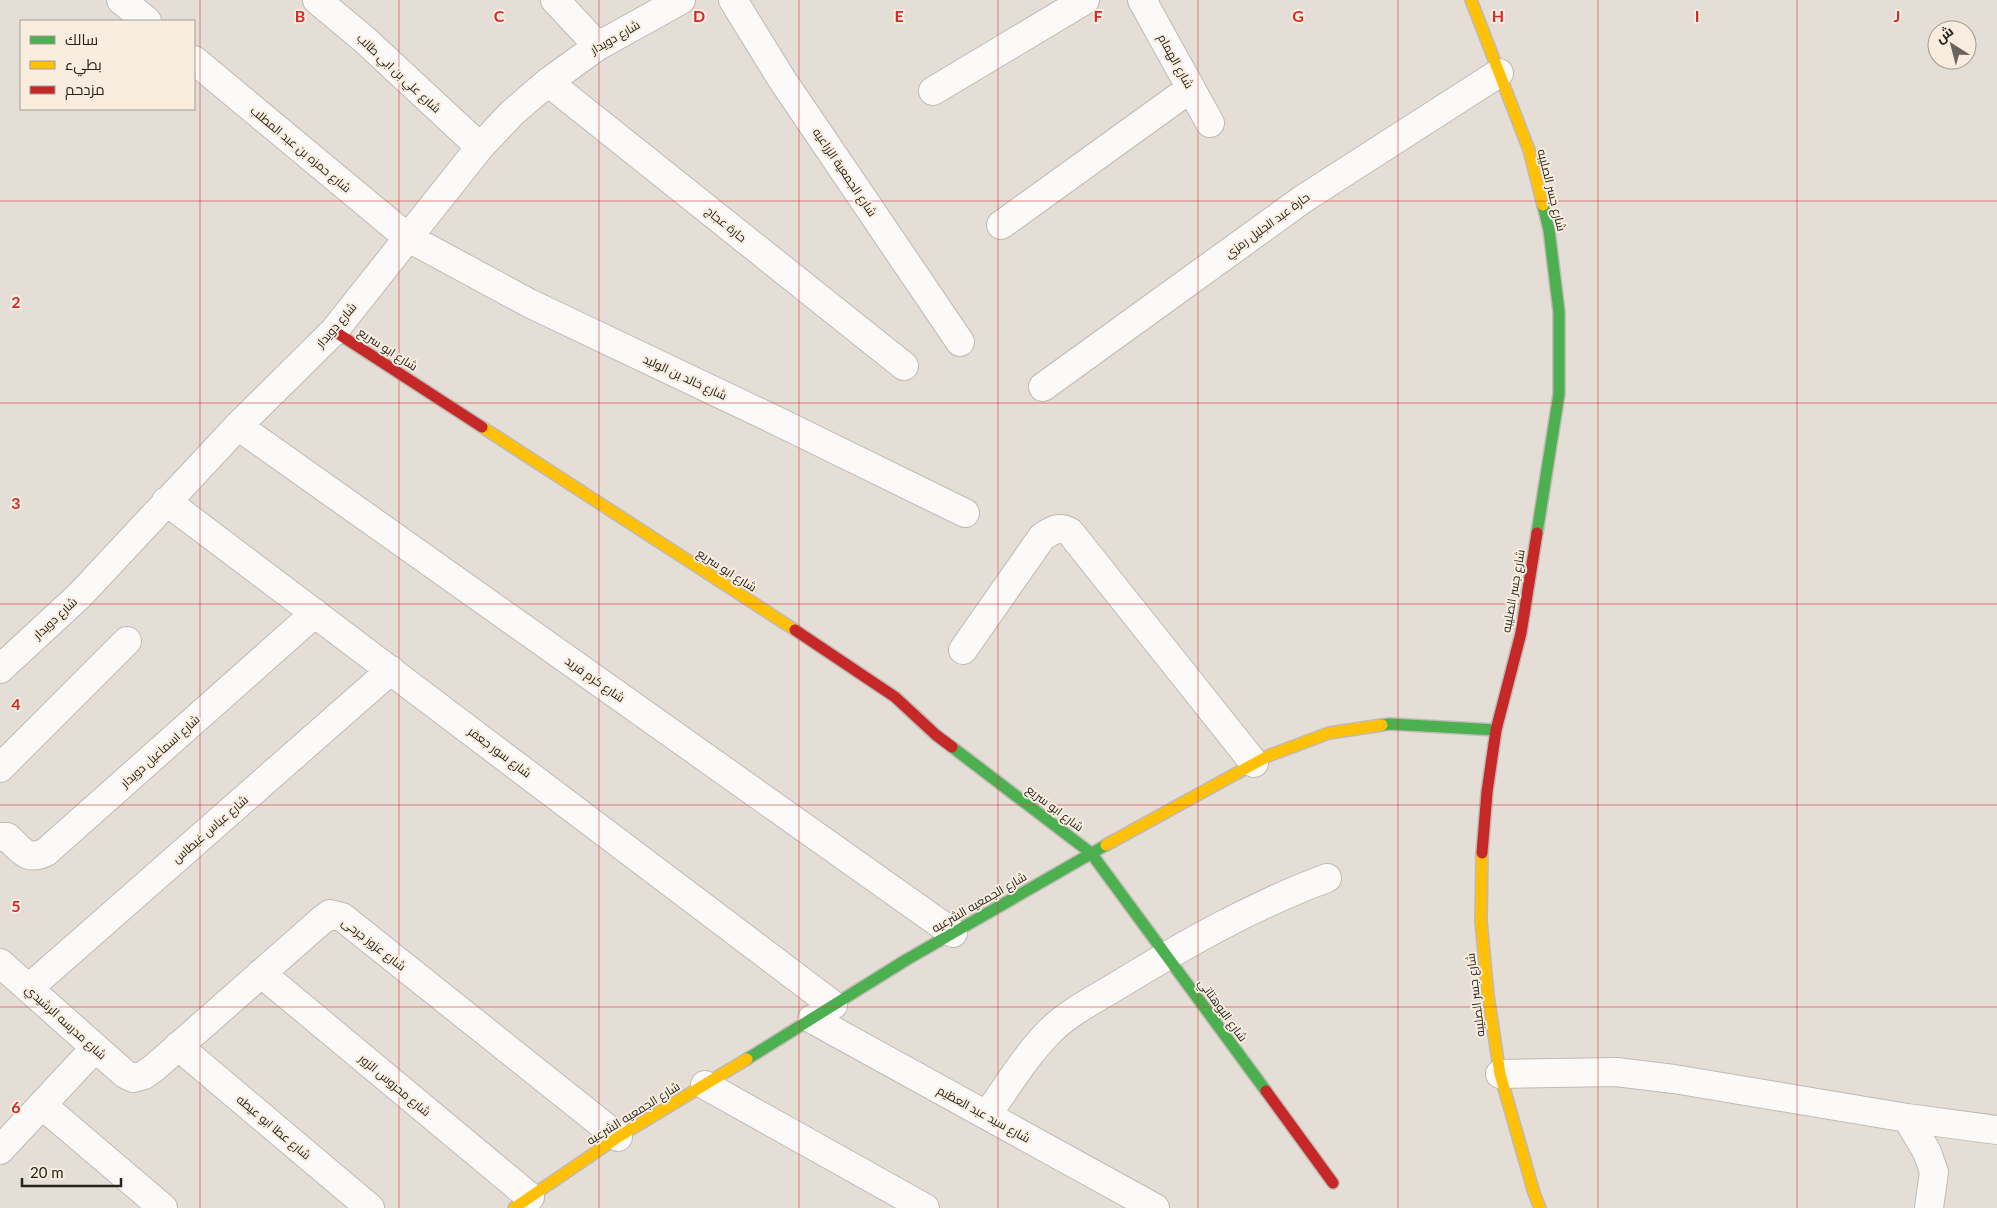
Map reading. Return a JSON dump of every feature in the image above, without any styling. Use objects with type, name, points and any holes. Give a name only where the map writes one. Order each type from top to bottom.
[{"type":"street","points":[[121,0],[146,20]]},
{"type":"street","name":"شارع علي بن ابي طالب","points":[[317,0],[365,40],[480,147]]},
{"type":"street","points":[[556,0],[598,46]]},
{"type":"street","name":"شارع دويدار","points":[[0,669],[80,595],[238,426],[334,331],[480,147],[512,113],[548,82],[598,46],[681,0]]},
{"type":"street","name":"شارع الجمعية الزراعيه","points":[[733,0],[781,78],[960,342]]},
{"type":"street","points":[[933,91],[1085,0]]},
{"type":"street","name":"شارع الهمام","points":[[1142,0],[1210,123]]},
{"type":"street","name":"شارع جسر الصليبه","points":[[1471,0],[1529,150],[1549,230],[1559,321],[1558,394],[1530,583],[1520,633],[1496,730],[1485,819],[1481,921],[1488,995],[1500,1074],[1540,1208]]},
{"type":"street","name":"شارع حمزه بن عبد المطلب","points":[[195,61],[408,237]]},
{"type":"street","name":"حارة عبد الجليل رمزي","points":[[1043,387],[1303,199],[1499,73]]},
{"type":"street","name":"حارة عجاج","points":[[548,82],[904,366]]},
{"type":"street","points":[[1001,225],[1191,88]]},
{"type":"street","name":"شارع خالد بن الوليد","points":[[408,237],[529,303],[965,513]]},
{"type":"street","name":"شارع ابو سريع","points":[[334,331],[867,677],[895,698],[936,735],[1091,852]]},
{"type":"street","name":"شارع كرم فريد","points":[[238,426],[953,933]]},
{"type":"street","name":"شارع سور جعفر","points":[[166,501],[391,670],[823,1012]]},
{"type":"street","points":[[963,650],[1042,537],[1053,530],[1062,528],[1070,532],[1254,763]]},
{"type":"street","name":"شارع اسماعيل دويدار","points":[[0,837],[7,836],[27,855],[38,856],[46,852],[315,614]]},
{"type":"street","points":[[0,768],[127,641]]},
{"type":"street","name":"شارع عباس غيطاس","points":[[29,988],[391,670]]},
{"type":"street","name":"شارع الجمعيه الشرعيه","points":[[521,1205],[618,1137],[906,960],[1091,852],[1268,756],[1329,733],[1390,724],[1496,730]]},
{"type":"street","name":"شارع البوهتاتي","points":[[1091,852],[1333,1183]]},
{"type":"street","points":[[987,1115],[1040,1042],[1067,1016],[1166,955],[1229,921],[1273,899],[1327,878]]},
{"type":"street","name":"شارع عزوز جرحى","points":[[133,1078],[144,1075],[330,914],[342,918],[618,1137]]},
{"type":"street","name":"شارع مدرسه الرشيدي","points":[[0,963],[125,1074],[133,1078]]},
{"type":"street","name":"شارع محروس الزور","points":[[262,973],[521,1205]]},
{"type":"street","name":"شارع سيد عبد العظيم","points":[[823,1012],[987,1115],[1155,1208]]},
{"type":"street","name":"شارع عطا ابو عيطه","points":[[178,1046],[370,1208]]},
{"type":"street","points":[[0,1150],[95,1048]]},
{"type":"street","points":[[1500,1074],[1616,1072],[1674,1078],[1906,1118],[1997,1130]]},
{"type":"street","points":[[705,1085],[924,1208]]},
{"type":"street","points":[[42,1105],[163,1208]]},
{"type":"street","points":[[1906,1118],[1927,1152],[1934,1172],[1929,1208]]},
{"type":"street","name":"شارع جسر الصليبه","points":[[1532,1208],[1534,1193]]},
{"type":"traffic: fast","points":[[1537,533],[1559,394],[1559,312],[1549,230],[1543,205]]},
{"type":"traffic: fast","points":[[1382,725],[1496,730]]},
{"type":"traffic: fast","points":[[952,747],[1091,853],[1266,1091]]},
{"type":"traffic: fast","points":[[747,1059],[906,960],[1106,845]]},
{"type":"traffic: slow","points":[[1471,0],[1529,150],[1543,205]]},
{"type":"traffic: slow","points":[[482,427],[795,630]]},
{"type":"traffic: slow","points":[[1106,845],[1268,756],[1329,733],[1382,725]]},
{"type":"traffic: slow","points":[[1482,853],[1481,921],[1488,995],[1500,1074],[1540,1208]]},
{"type":"traffic: slow","points":[[514,1208],[618,1137],[747,1059]]},
{"type":"traffic: jam","points":[[334,331],[482,427]]},
{"type":"traffic: jam","points":[[1482,853],[1487,792],[1496,730],[1521,633],[1537,533]]},
{"type":"traffic: jam","points":[[795,630],[895,697],[936,735],[952,747]]},
{"type":"traffic: jam","points":[[1266,1091],[1333,1183]]}]
